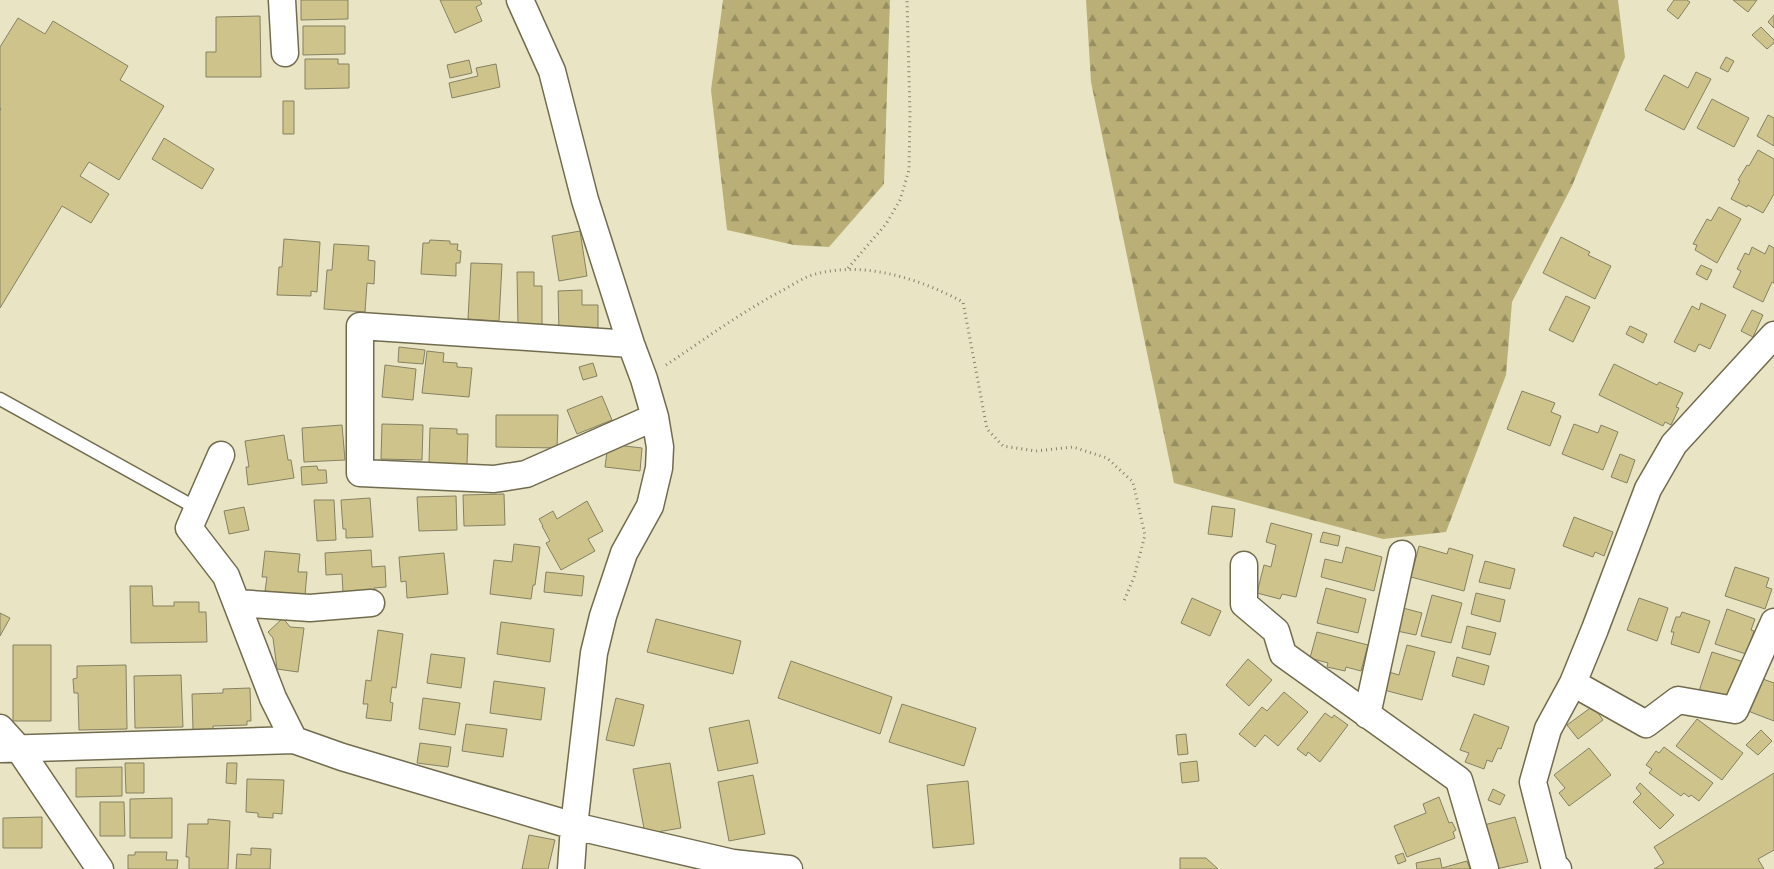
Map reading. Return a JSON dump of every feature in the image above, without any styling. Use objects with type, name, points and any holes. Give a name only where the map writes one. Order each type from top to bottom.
[{"type":"street","points":[[282,0],[285,52]]},
{"type":"street","points":[[520,0],[552,71],[585,200],[644,379],[655,417],[660,447],[659,468],[650,506],[624,553],[603,616],[594,653],[574,826],[571,869]]},
{"type":"street","points":[[631,344],[360,326],[360,473],[494,479],[526,474],[655,417]]},
{"type":"street","points":[[1552,868],[1533,782],[1548,729],[1573,683],[1648,489],[1674,444],[1774,335]]},
{"type":"street","points":[[221,456],[189,528],[226,576],[273,698],[294,740]]},
{"type":"street","points":[[1367,715],[1402,554]]},
{"type":"street","points":[[1244,565],[1244,604],[1276,631],[1283,654],[1459,780],[1485,869]]},
{"type":"street","points":[[237,603],[310,608],[371,604]]},
{"type":"street","points":[[1573,683],[1646,724],[1678,700],[1735,710],[1774,622]]},
{"type":"street","points":[[0,728],[9,749],[100,869]]},
{"type":"street","points":[[9,749],[294,740],[342,757],[574,826],[733,863],[789,869]]},
{"type":"lane","points":[[0,399],[198,509]]},
{"type":"path","points":[[848,268],[886,224],[900,200],[909,170],[910,113],[907,0]]},
{"type":"path","points":[[644,379],[765,300],[811,275],[848,268],[898,275],[944,292],[963,302],[987,429],[1003,446],[1036,451],[1072,447],[1107,458],[1133,482],[1145,535],[1134,577],[1124,601]]},
{"type":"green space","points":[[723,0],[890,0],[884,184],[829,247],[794,245],[727,230],[711,90]]},
{"type":"green space","points":[[1086,0],[1618,0],[1625,57],[1572,186],[1512,302],[1506,375],[1446,532],[1383,539],[1174,483],[1091,82]]},
{"type":"building","points":[[301,0],[348,0],[348,19],[301,20]]},
{"type":"building","points":[[440,0],[480,0],[482,4],[476,7],[482,21],[455,33]]},
{"type":"building","points":[[1674,0],[1687,0],[1690,2],[1678,19],[1667,10]]},
{"type":"building","points":[[1733,0],[1757,0],[1748,12]]},
{"type":"building","points":[[1774,15],[1774,28],[1768,22]]},
{"type":"building","points":[[260,16],[261,77],[206,77],[206,52],[216,52],[216,17]]},
{"type":"building","points":[[18,18],[45,34],[53,21],[128,66],[120,80],[164,106],[119,180],[89,162],[80,176],[109,194],[91,223],[62,206],[0,308],[0,47]]},
{"type":"building","points":[[303,26],[345,26],[345,54],[303,55]]},
{"type":"building","points":[[1761,27],[1774,40],[1774,43],[1767,49],[1752,35]]},
{"type":"building","points":[[1726,57],[1734,61],[1728,72],[1720,68]]},
{"type":"building","points":[[305,59],[338,59],[338,64],[349,64],[349,88],[305,89]]},
{"type":"building","points":[[469,60],[472,73],[450,78],[447,65]]},
{"type":"building","points":[[496,64],[500,87],[452,98],[449,83],[478,76],[476,68]]},
{"type":"building","points":[[1696,72],[1711,79],[1684,130],[1645,110],[1664,75],[1688,88]]},
{"type":"building","points":[[1712,99],[1749,118],[1734,147],[1697,128]]},
{"type":"building","points":[[283,101],[294,101],[294,134],[283,134]]},
{"type":"building","points":[[1768,115],[1774,118],[1774,146],[1757,136]]},
{"type":"building","points":[[164,138],[214,169],[202,189],[152,159]]},
{"type":"building","points":[[1758,150],[1774,159],[1774,194],[1763,213],[1731,199],[1740,181],[1738,180]]},
{"type":"building","points":[[1719,207],[1741,219],[1717,263],[1695,250],[1697,245],[1693,244],[1707,219],[1711,221]]},
{"type":"building","points":[[580,231],[587,276],[559,281],[552,236]]},
{"type":"building","points":[[1561,237],[1590,252],[1588,255],[1611,266],[1595,299],[1543,273]]},
{"type":"building","points":[[284,239],[320,242],[317,292],[311,291],[311,296],[277,295]]},
{"type":"building","points":[[430,240],[450,241],[450,244],[458,244],[457,250],[461,251],[460,263],[456,263],[456,276],[421,274],[423,243],[429,243]]},
{"type":"building","points":[[334,244],[369,246],[368,260],[375,261],[374,284],[367,283],[365,312],[324,309],[327,270],[332,270]]},
{"type":"building","points":[[1769,245],[1774,248],[1774,283],[1772,282],[1763,302],[1733,287],[1741,271],[1737,269],[1745,253],[1749,255],[1752,247],[1765,254]]},
{"type":"building","points":[[471,263],[502,264],[499,321],[468,319]]},
{"type":"building","points":[[1701,265],[1712,270],[1707,280],[1696,274]]},
{"type":"building","points":[[517,272],[534,272],[534,286],[542,286],[542,326],[518,326]]},
{"type":"building","points":[[582,290],[582,305],[598,305],[598,331],[559,332],[558,291]]},
{"type":"building","points":[[1566,296],[1590,307],[1573,342],[1549,330]]},
{"type":"building","points":[[1701,303],[1726,315],[1710,349],[1699,344],[1695,352],[1674,342],[1692,306],[1699,310]]},
{"type":"building","points":[[1752,310],[1763,315],[1753,337],[1741,331]]},
{"type":"building","points":[[1630,326],[1647,334],[1643,343],[1626,334]]},
{"type":"building","points":[[399,347],[425,350],[423,364],[398,362]]},
{"type":"building","points":[[427,351],[444,353],[443,362],[457,363],[457,367],[472,368],[469,397],[422,393]]},
{"type":"building","points":[[593,363],[597,376],[583,380],[579,367]]},
{"type":"building","points":[[1614,364],[1657,385],[1659,382],[1683,393],[1676,407],[1679,408],[1671,425],[1665,422],[1663,426],[1599,395]]},
{"type":"building","points":[[385,365],[416,369],[413,400],[382,397]]},
{"type":"building","points":[[1522,391],[1555,403],[1551,412],[1561,416],[1550,446],[1507,429]]},
{"type":"building","points":[[602,396],[612,420],[577,434],[567,410]]},
{"type":"building","points":[[496,415],[558,415],[557,448],[496,447]]},
{"type":"building","points":[[382,424],[423,425],[422,460],[381,459]]},
{"type":"building","points":[[1574,424],[1598,433],[1601,425],[1618,432],[1603,470],[1562,454]]},
{"type":"building","points":[[342,425],[345,460],[304,462],[302,428]]},
{"type":"building","points":[[430,428],[457,429],[457,434],[468,434],[467,464],[429,463]]},
{"type":"building","points":[[284,435],[288,460],[291,460],[294,478],[248,485],[246,467],[249,467],[245,441]]},
{"type":"building","points":[[608,444],[642,448],[640,471],[605,467]]},
{"type":"building","points":[[1620,454],[1635,460],[1627,483],[1611,477]]},
{"type":"building","points":[[317,466],[318,470],[326,470],[327,483],[302,485],[301,467]]},
{"type":"building","points":[[504,494],[505,525],[464,526],[463,495]]},
{"type":"building","points":[[456,496],[457,530],[419,531],[417,497]]},
{"type":"building","points":[[370,498],[373,537],[346,538],[346,529],[343,529],[341,500]]},
{"type":"building","points":[[314,500],[334,500],[336,540],[317,541]]},
{"type":"building","points":[[587,501],[603,531],[588,539],[595,551],[561,570],[546,543],[550,541],[539,519],[553,511],[557,519]]},
{"type":"building","points":[[1212,506],[1235,509],[1232,537],[1208,534]]},
{"type":"building","points":[[244,507],[249,530],[229,534],[224,511]]},
{"type":"building","points":[[1574,517],[1613,532],[1604,556],[1595,552],[1593,557],[1563,546]]},
{"type":"building","points":[[1271,523],[1312,534],[1296,597],[1282,594],[1280,599],[1257,593],[1264,565],[1271,567],[1276,545],[1266,542]]},
{"type":"building","points":[[1323,532],[1340,536],[1338,546],[1320,542]]},
{"type":"building","points":[[514,544],[540,547],[535,585],[533,585],[531,599],[490,594],[494,560],[512,562]]},
{"type":"building","points":[[1419,546],[1447,554],[1449,548],[1473,555],[1464,591],[1411,577]]},
{"type":"building","points":[[1346,547],[1382,557],[1374,591],[1321,577],[1325,559],[1342,563]]},
{"type":"building","points":[[371,550],[372,567],[385,566],[386,587],[343,593],[342,574],[326,575],[325,553]]},
{"type":"building","points":[[265,551],[300,554],[298,572],[307,572],[305,595],[265,591],[267,577],[262,577]]},
{"type":"building","points":[[444,553],[448,594],[407,598],[406,581],[401,582],[399,557]]},
{"type":"building","points":[[1485,561],[1515,569],[1510,589],[1479,582]]},
{"type":"building","points":[[1735,567],[1769,578],[1766,587],[1772,589],[1765,609],[1725,596]]},
{"type":"building","points":[[546,572],[584,576],[582,596],[544,592]]},
{"type":"building","points":[[130,586],[152,586],[153,606],[174,606],[174,602],[199,602],[199,612],[206,612],[207,642],[131,643]]},
{"type":"building","points":[[1326,588],[1366,599],[1358,633],[1317,623]]},
{"type":"building","points":[[1476,593],[1505,600],[1500,622],[1471,614]]},
{"type":"building","points":[[1432,595],[1462,603],[1451,643],[1421,636]]},
{"type":"building","points":[[1192,598],[1221,611],[1210,636],[1181,623]]},
{"type":"building","points":[[1639,598],[1668,608],[1657,641],[1627,630]]},
{"type":"building","points":[[1403,608],[1422,613],[1416,635],[1397,631]]},
{"type":"building","points":[[1727,609],[1755,619],[1751,630],[1754,631],[1746,654],[1715,644]]},
{"type":"building","points":[[1682,612],[1710,621],[1699,653],[1671,644],[1674,632],[1671,632],[1676,617],[1680,617]]},
{"type":"building","points":[[0,613],[10,618],[0,636]]},
{"type":"building","points":[[283,618],[290,627],[304,628],[298,672],[277,669],[273,638],[268,632]]},
{"type":"building","points":[[656,619],[741,641],[733,674],[647,652]]},
{"type":"building","points":[[501,622],[554,629],[550,662],[497,654]]},
{"type":"building","points":[[1467,626],[1496,633],[1490,655],[1462,648]]},
{"type":"building","points":[[378,630],[403,634],[396,688],[392,687],[390,702],[393,703],[391,721],[366,718],[368,704],[363,704],[366,680],[371,681]]},
{"type":"building","points":[[1317,632],[1368,645],[1361,671],[1346,667],[1345,671],[1327,667],[1328,663],[1310,658]]},
{"type":"building","points":[[13,645],[51,645],[51,721],[13,721]]},
{"type":"building","points":[[1407,645],[1435,652],[1422,700],[1384,690],[1389,672],[1399,675]]},
{"type":"building","points":[[1712,652],[1744,662],[1731,702],[1699,691]]},
{"type":"building","points":[[431,654],[465,658],[461,688],[427,683]]},
{"type":"building","points":[[1457,657],[1489,666],[1484,685],[1452,676]]},
{"type":"building","points":[[1248,659],[1272,680],[1249,706],[1226,685]]},
{"type":"building","points":[[791,661],[892,697],[880,734],[778,698]]},
{"type":"building","points":[[126,665],[127,729],[79,730],[78,693],[74,693],[73,679],[77,678],[77,666]]},
{"type":"building","points":[[181,675],[183,727],[135,728],[134,676]]},
{"type":"building","points":[[1760,678],[1774,683],[1774,721],[1748,711]]},
{"type":"building","points":[[494,681],[545,688],[541,720],[490,713]]},
{"type":"building","points":[[250,688],[251,721],[247,721],[247,725],[213,726],[213,730],[193,730],[192,694],[223,693],[223,689]]},
{"type":"building","points":[[1284,692],[1308,712],[1278,746],[1265,735],[1255,747],[1239,734],[1262,707],[1267,711]]},
{"type":"building","points":[[423,698],[460,703],[455,735],[419,729]]},
{"type":"building","points":[[616,698],[644,705],[634,746],[606,740]]},
{"type":"building","points":[[902,704],[976,728],[964,766],[889,742]]},
{"type":"building","points":[[1593,706],[1603,720],[1578,739],[1567,725]]},
{"type":"building","points":[[1325,713],[1332,718],[1334,715],[1348,725],[1320,762],[1308,752],[1306,756],[1297,749]]},
{"type":"building","points":[[1474,714],[1509,727],[1501,749],[1498,748],[1492,762],[1487,760],[1484,769],[1465,762],[1469,753],[1460,750]]},
{"type":"building","points":[[1697,719],[1743,753],[1722,780],[1676,746]]},
{"type":"building","points":[[749,720],[758,763],[718,771],[709,728]]},
{"type":"building","points":[[466,724],[507,729],[503,757],[462,751]]},
{"type":"building","points":[[1761,730],[1772,741],[1758,755],[1746,745]]},
{"type":"building","points":[[1186,734],[1188,754],[1178,755],[1176,735]]},
{"type":"building","points":[[420,743],[451,747],[448,767],[417,763]]},
{"type":"building","points":[[1664,747],[1713,783],[1699,801],[1691,795],[1689,797],[1684,793],[1681,796],[1649,773],[1652,769],[1646,765],[1656,751],[1659,753]]},
{"type":"building","points":[[1589,748],[1611,775],[1569,806],[1559,793],[1565,788],[1554,775]]},
{"type":"building","points":[[1197,761],[1199,781],[1182,783],[1180,763]]},
{"type":"building","points":[[125,763],[144,763],[144,793],[126,793]]},
{"type":"building","points":[[227,763],[237,763],[236,784],[226,783]]},
{"type":"building","points":[[670,763],[681,828],[645,834],[633,769]]},
{"type":"building","points":[[122,767],[122,796],[76,797],[76,768]]},
{"type":"building","points":[[1774,773],[1774,850],[1758,859],[1764,869],[1654,869],[1664,863],[1654,847]]},
{"type":"building","points":[[753,775],[765,834],[729,841],[718,782]]},
{"type":"building","points":[[247,779],[284,780],[282,814],[273,813],[273,818],[258,817],[258,813],[246,812]]},
{"type":"building","points":[[968,781],[974,844],[933,848],[927,785]]},
{"type":"building","points":[[1640,783],[1674,815],[1660,829],[1633,802],[1641,794],[1636,788]]},
{"type":"building","points":[[1493,789],[1505,795],[1500,805],[1488,800]]},
{"type":"building","points":[[1439,797],[1449,823],[1452,822],[1456,830],[1453,832],[1455,838],[1407,857],[1394,826],[1426,813],[1423,804]]},
{"type":"building","points":[[172,798],[172,838],[130,838],[130,799]]},
{"type":"building","points":[[100,802],[124,802],[125,836],[100,836]]},
{"type":"building","points":[[42,817],[42,848],[3,848],[3,818]]},
{"type":"building","points":[[1515,817],[1528,862],[1496,869],[1484,825]]},
{"type":"building","points":[[208,819],[230,821],[228,869],[189,869],[189,857],[186,857],[188,824],[208,824]]},
{"type":"building","points":[[529,835],[555,840],[548,869],[522,869]]},
{"type":"building","points":[[251,848],[271,849],[270,869],[236,869],[237,854],[251,855]]},
{"type":"building","points":[[135,852],[167,852],[166,860],[178,860],[177,869],[128,869],[128,855],[135,855]]},
{"type":"building","points":[[1403,853],[1406,861],[1398,864],[1395,856]]},
{"type":"building","points":[[1180,858],[1206,858],[1218,869],[1180,869]]},
{"type":"building","points":[[1440,858],[1442,868],[1467,861],[1470,869],[1417,869],[1416,863]]}]
